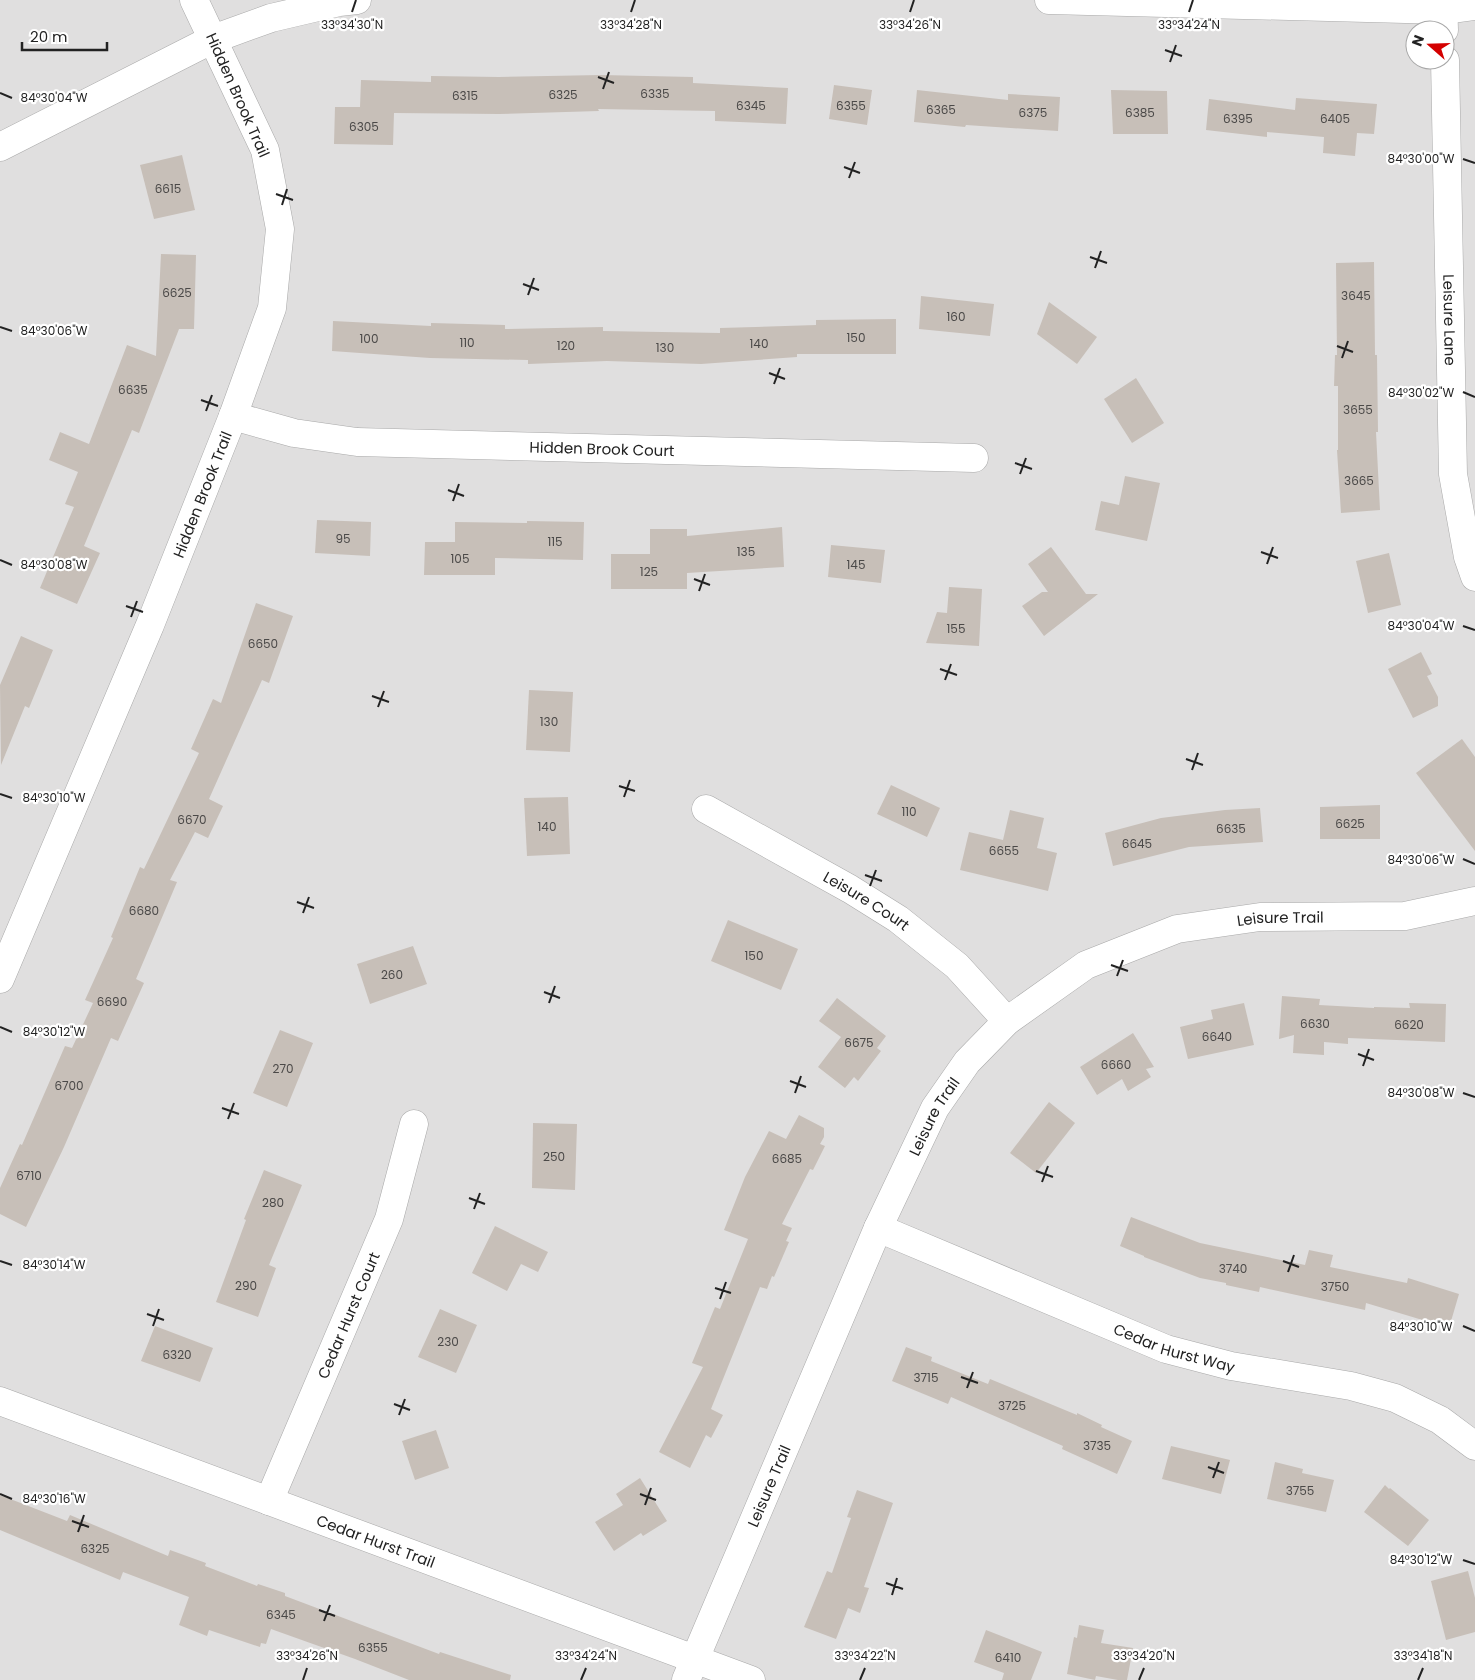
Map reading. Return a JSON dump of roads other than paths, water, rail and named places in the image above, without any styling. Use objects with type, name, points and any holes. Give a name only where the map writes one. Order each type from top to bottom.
[{"type":"street","name":"Hidden Brook Trail","points":[[0,979],[150,625],[233,416],[272,308],[280,229],[265,150],[194,0]]},
{"type":"street","points":[[0,147],[213,39],[271,18],[339,2],[357,0]]},
{"type":"street","points":[[1049,0],[1444,13],[1475,6]]},
{"type":"street","name":"Leisure Lane","points":[[1445,70],[1468,557],[1475,577]]},
{"type":"street","name":"Hidden Brook Court","points":[[233,416],[294,433],[357,442],[974,458]]},
{"type":"street","name":"Leisure Court","points":[[706,810],[898,918],[957,966],[1007,1021]]},
{"type":"street","name":"Leisure Trail","points":[[690,1670],[878,1228],[935,1108],[967,1062],[1007,1021],[1086,965],[1177,929],[1260,916],[1405,916],[1475,901]]},
{"type":"street","name":"Cedar Hurst Court","points":[[269,1501],[389,1219],[414,1124]]},
{"type":"street","name":"Cedar Hurst Way","points":[[878,1228],[1166,1349],[1231,1366],[1351,1386],[1395,1398],[1440,1420],[1475,1446]]},
{"type":"street","name":"Cedar Hurst Trail","points":[[0,1401],[269,1501],[690,1670],[751,1680]]}]
